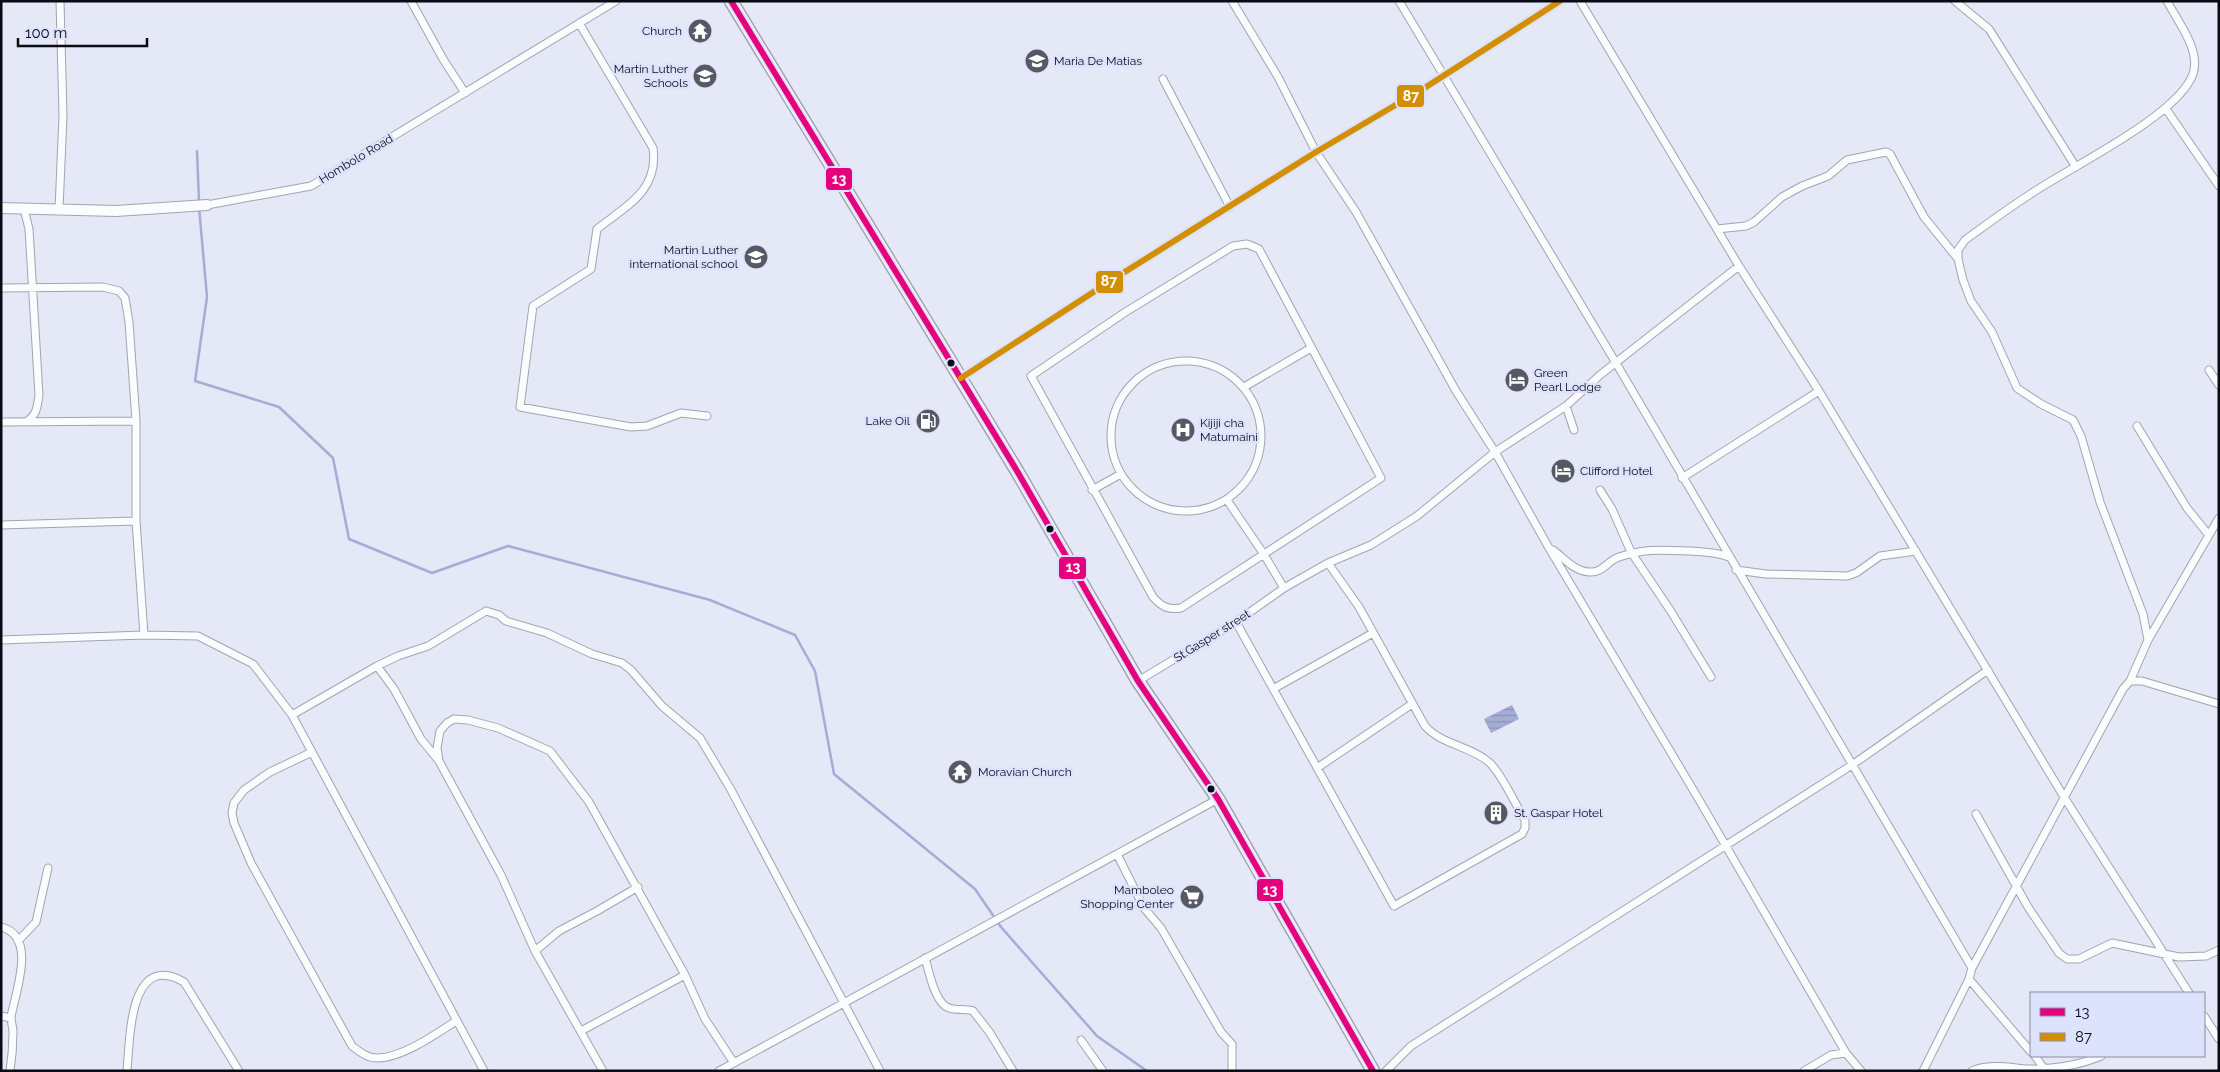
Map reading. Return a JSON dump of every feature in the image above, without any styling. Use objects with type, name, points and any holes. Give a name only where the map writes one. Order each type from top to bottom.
[{"type":"highway","points":[[731,1],[961,378],[1138,681],[1218,800],[1373,1071]]},
{"type":"street","points":[[59,209],[63,116],[60,1]]},
{"type":"street","points":[[411,1],[443,59],[465,93]]},
{"type":"street","name":"Hombolo Road","points":[[1,208],[116,211],[207,205],[311,186],[616,1]]},
{"type":"street","points":[[1232,1],[1278,77],[1316,152],[1356,212],[1456,391],[1495,452],[1549,548],[1846,1053],[1861,1071]]},
{"type":"street","points":[[1399,1],[1616,363],[1736,570],[1972,968]]},
{"type":"street","points":[[961,378],[1084,297],[1316,152],[1426,87],[1443,74],[1560,1]]},
{"type":"street","points":[[1580,1],[1739,266],[1819,391],[2064,797],[2188,992]]},
{"type":"street","points":[[1955,1],[1989,29],[2076,166]]},
{"type":"street","points":[[2148,640],[2143,614],[2100,502],[2081,436],[2072,420],[2041,404],[2017,388],[1992,332],[1971,301],[1958,259],[1958,250],[1965,240],[2040,188],[2166,109],[2186,88],[2193,74],[2194,53],[2167,1]]},
{"type":"street","points":[[579,24],[653,148],[655,163],[644,192],[597,229],[591,269],[533,306],[520,407],[631,427],[647,426],[681,413],[707,416]]},
{"type":"street","points":[[1163,79],[1230,207]]},
{"type":"street","points":[[2166,109],[2219,186]]},
{"type":"street","points":[[1717,229],[1746,226],[1754,222],[1782,198],[1802,186],[1828,176],[1847,160],[1886,152],[1890,154],[1924,217],[1958,259]]},
{"type":"street","points":[[24,208],[28,229],[39,395],[34,417],[26,422]]},
{"type":"street","points":[[1247,244],[1259,249],[1381,478],[1181,608],[1172,609],[1162,606],[1153,597],[1092,490],[1031,376],[1124,313],[1232,246],[1247,244]]},
{"type":"street","name":"St.Gasper street","points":[[1138,681],[1236,622],[1284,588],[1328,563],[1371,545],[1417,516],[1495,452],[1566,406],[1616,363],[1739,266]]},
{"type":"street","points":[[1,288],[103,288],[119,291],[124,298],[129,322],[136,421],[136,521],[144,635]]},
{"type":"street","points":[[1244,387],[1311,348]]},
{"type":"street","points":[[1191,360],[1217,367],[1229,373],[1244,387],[1257,409],[1262,434],[1258,460],[1246,483],[1227,500],[1212,508],[1195,512],[1169,510],[1145,500],[1131,488],[1121,474],[1112,448],[1111,435],[1114,415],[1122,396],[1135,380],[1152,368],[1171,362],[1191,360]]},
{"type":"street","points":[[2209,370],[2219,385]]},
{"type":"street","points":[[1682,478],[1819,391]]},
{"type":"street","points":[[1566,406],[1574,430]]},
{"type":"street","points":[[1,422],[136,421]]},
{"type":"street","points":[[2137,426],[2183,502],[2208,534]]},
{"type":"street","points":[[1092,490],[1121,474]]},
{"type":"street","points":[[1600,490],[1612,509],[1631,552],[1711,677]]},
{"type":"street","points":[[1227,500],[1284,588]]},
{"type":"street","points":[[1923,1071],[1969,979],[1972,968],[2123,689],[2130,681],[2148,640],[2219,518]]},
{"type":"street","points":[[1,526],[136,521]]},
{"type":"street","points":[[1549,548],[1576,568],[1590,572],[1600,571],[1616,558],[1631,552],[1666,548],[1713,553],[1729,557]]},
{"type":"street","points":[[1736,570],[1766,574],[1847,576],[1856,573],[1880,556],[1916,551]]},
{"type":"street","points":[[1236,622],[1394,906],[1522,834],[1525,828],[1525,820],[1491,764],[1430,730],[1412,704],[1353,597],[1328,563]]},
{"type":"street","points":[[292,715],[377,666],[398,656],[428,646],[486,611],[499,615],[506,621],[546,633],[592,654],[622,663],[631,670],[662,706],[700,738],[730,788],[880,1071]]},
{"type":"street","points":[[1273,689],[1373,632]]},
{"type":"street","points":[[1,640],[144,635],[198,636],[253,664],[292,715],[484,1071]]},
{"type":"street","points":[[377,666],[394,688],[421,739],[439,761],[501,875],[535,951],[604,1071]]},
{"type":"street","points":[[1386,1071],[1411,1046],[1852,765],[1988,670]]},
{"type":"street","points":[[2130,681],[2142,681],[2219,704]]},
{"type":"street","points":[[1317,768],[1412,704]]},
{"type":"street","points":[[439,761],[437,748],[440,731],[447,723],[454,719],[468,720],[498,728],[550,751],[589,802],[638,887],[685,975],[705,1019],[734,1063]]},
{"type":"street","points":[[312,752],[270,772],[244,790],[234,803],[232,813],[234,823],[251,863],[352,1046],[365,1055],[378,1058],[397,1053],[425,1040],[456,1021]]},
{"type":"street","points":[[719,1071],[1218,800]]},
{"type":"street","points":[[1976,814],[2017,888],[2059,953],[2067,960],[2079,959],[2112,943],[2179,957],[2201,957],[2219,950]]},
{"type":"street","points":[[1117,854],[1144,908],[1161,928],[1221,1032],[1232,1044],[1232,1071]]},
{"type":"street","points":[[18,941],[36,922],[48,868]]},
{"type":"street","points":[[535,951],[559,931],[597,912],[638,887]]},
{"type":"street","points":[[1,927],[9,928],[21,947],[22,967],[11,1018],[13,1042],[10,1071]]},
{"type":"street","points":[[925,958],[936,994],[943,1005],[951,1009],[973,1012],[990,1034],[1013,1071]]},
{"type":"street","points":[[128,1071],[128,1043],[137,998],[149,979],[163,974],[184,982],[239,1071]]},
{"type":"street","points":[[581,1031],[685,975]]},
{"type":"street","points":[[1969,979],[2030,1051]]},
{"type":"street","points":[[1,1016],[11,1018]]},
{"type":"street","points":[[2205,1018],[2219,1039]]},
{"type":"street","points":[[1081,1040],[1104,1071]]},
{"type":"street","points":[[1804,1071],[1831,1055],[1846,1053]]},
{"type":"street","points":[[2035,1057],[2046,1070]]},
{"type":"street","points":[[1972,1071],[1998,1067],[2046,1070],[2098,1057]]},
{"type":"water","points":[[1512,705],[1519,719],[1491,733],[1484,719]]},
{"type":"waterway","points":[[197,151],[199,202]]},
{"type":"waterway","points":[[199,207],[207,297],[195,381],[279,407],[333,458],[349,539],[432,573],[508,546],[710,600],[795,635],[815,671],[834,774],[975,889],[1001,927],[1097,1036],[1147,1071]]},
{"type":"transit line","name":"13","points":[[731,1],[1017,471],[1138,681],[1218,799],[1373,1071]]},
{"type":"transit line","name":"87","points":[[961,378],[1112,280],[1316,152],[1426,87],[1560,1]]},
{"type":"place","name":"Church","points":[[700,31]]},
{"type":"place","name":"Maria De Matias","points":[[1037,61]]},
{"type":"place","name":"Martin Luther Schools","points":[[705,76]]},
{"type":"place","name":"Martin Luther international school","points":[[756,257]]},
{"type":"place","name":"Green Pearl Lodge","points":[[1517,380]]},
{"type":"place","name":"Lake Oil","points":[[928,421]]},
{"type":"place","name":"Kijiji cha Matumaini","points":[[1183,430]]},
{"type":"place","name":"Clifford Hotel","points":[[1563,471]]},
{"type":"place","name":"Moravian Church","points":[[960,772]]},
{"type":"place","name":"St. Gaspar Hotel","points":[[1496,813]]},
{"type":"place","name":"Mamboleo Shopping Center","points":[[1192,897]]}]
